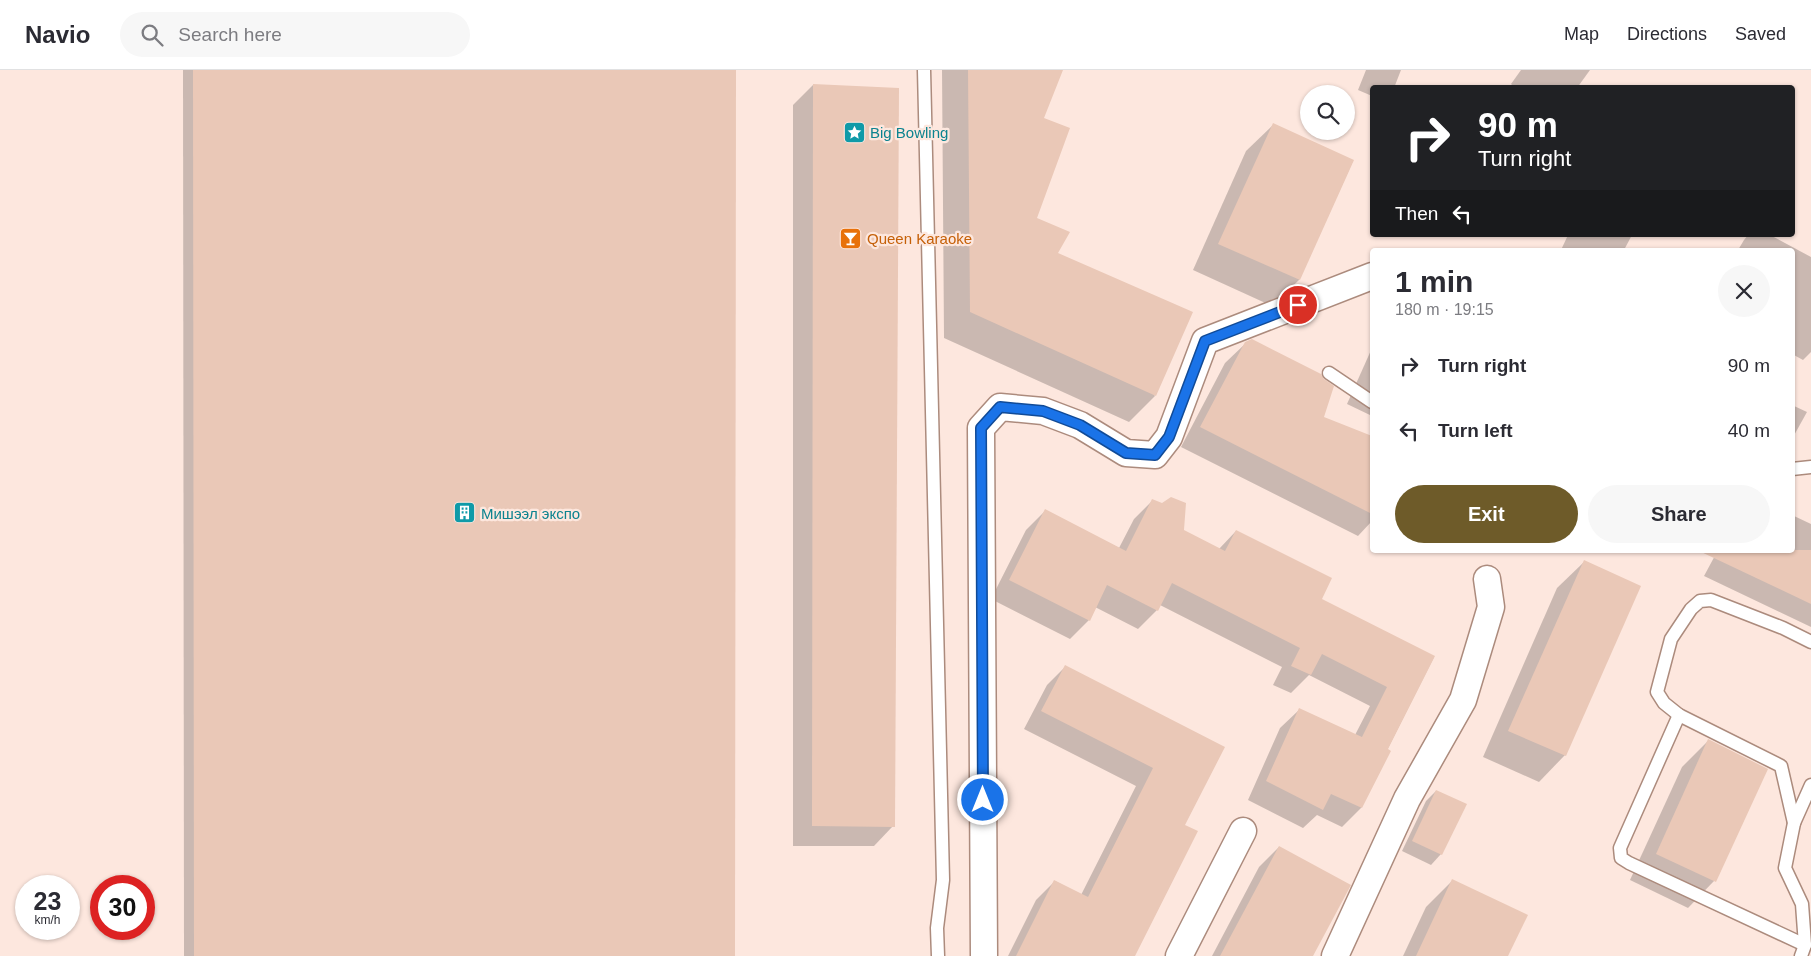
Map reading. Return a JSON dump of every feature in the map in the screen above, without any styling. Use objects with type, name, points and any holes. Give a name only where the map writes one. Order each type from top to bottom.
[{"type":"street","points":[[984,956],[981,428],[1000,407],[1043,411],[1080,425],[1126,453],[1155,455],[1169,437],[1205,341],[1370,277]]},
{"type":"street","points":[[1335,956],[1407,799],[1463,700],[1491,607],[1487,579]]},
{"type":"street","points":[[1178,956],[1243,831]]},
{"type":"lane","points":[[924,70],[943,880],[937,928],[938,956]]},
{"type":"lane","points":[[1329,373],[1370,401]]},
{"type":"lane","points":[[1795,469],[1811,467]]},
{"type":"lane","points":[[1794,823],[1781,766],[1678,715],[1664,703],[1658,692],[1672,639],[1691,609],[1700,601],[1711,600],[1783,628],[1811,642]]},
{"type":"lane","points":[[1678,715],[1620,848],[1621,858],[1803,950],[1802,904],[1785,868],[1794,823],[1811,785]]},
{"type":"building","name":"Мишээл экспо","points":[[193,70],[736,70],[735,956],[194,956]]},
{"type":"building","points":[[968,70],[1063,70],[1044,118],[1070,128],[1037,218],[1070,232],[1058,253],[1193,312],[1156,396],[970,312]]},
{"type":"building","points":[[813,84],[899,88],[895,827],[812,826]]},
{"type":"building","points":[[1273,123],[1300,135],[1300,140],[1310,140],[1354,160],[1300,280],[1218,244]]},
{"type":"building","points":[[1252,339],[1321,374],[1324,379],[1334,386],[1324,417],[1370,435],[1370,513],[1200,427],[1245,342]]},
{"type":"building","points":[[1171,497],[1186,503],[1184,530],[1225,551],[1236,530],[1332,578],[1322,599],[1435,656],[1388,749],[1391,751],[1362,808],[1331,794],[1323,810],[1266,781],[1299,708],[1362,737],[1387,687],[1322,654],[1311,675],[1291,666],[1300,648],[1172,583],[1158,611],[1107,585],[1090,621],[1009,580],[1045,509],[1126,551],[1152,499],[1162,503]]},
{"type":"building","points":[[1795,550],[1811,550],[1811,604],[1703,553],[1795,553]]},
{"type":"building","points":[[1584,560],[1641,586],[1566,756],[1508,731]]},
{"type":"building","points":[[1065,665],[1225,747],[1185,825],[1198,831],[1135,956],[1016,956],[1054,880],[1088,897],[1153,768],[1041,711]]},
{"type":"building","points":[[1708,739],[1768,769],[1716,882],[1656,854]]},
{"type":"building","points":[[1436,790],[1467,804],[1442,855],[1412,841]]},
{"type":"building","points":[[1279,846],[1351,885],[1313,956],[1220,956]]},
{"type":"building","points":[[1452,879],[1528,915],[1508,956],[1416,956]]},
{"type":"place","name":"Big Bowling","points":[[854,132]]},
{"type":"place","name":"Queen Karaoke","points":[[851,238]]},
{"type":"place","name":"Мишээл экспо","points":[[465,513]]},
{"type":"route","points":[[983,800],[981,428],[1000,407],[1043,411],[1080,425],[1126,453],[1155,455],[1169,437],[1205,341],[1298,305]]}]
